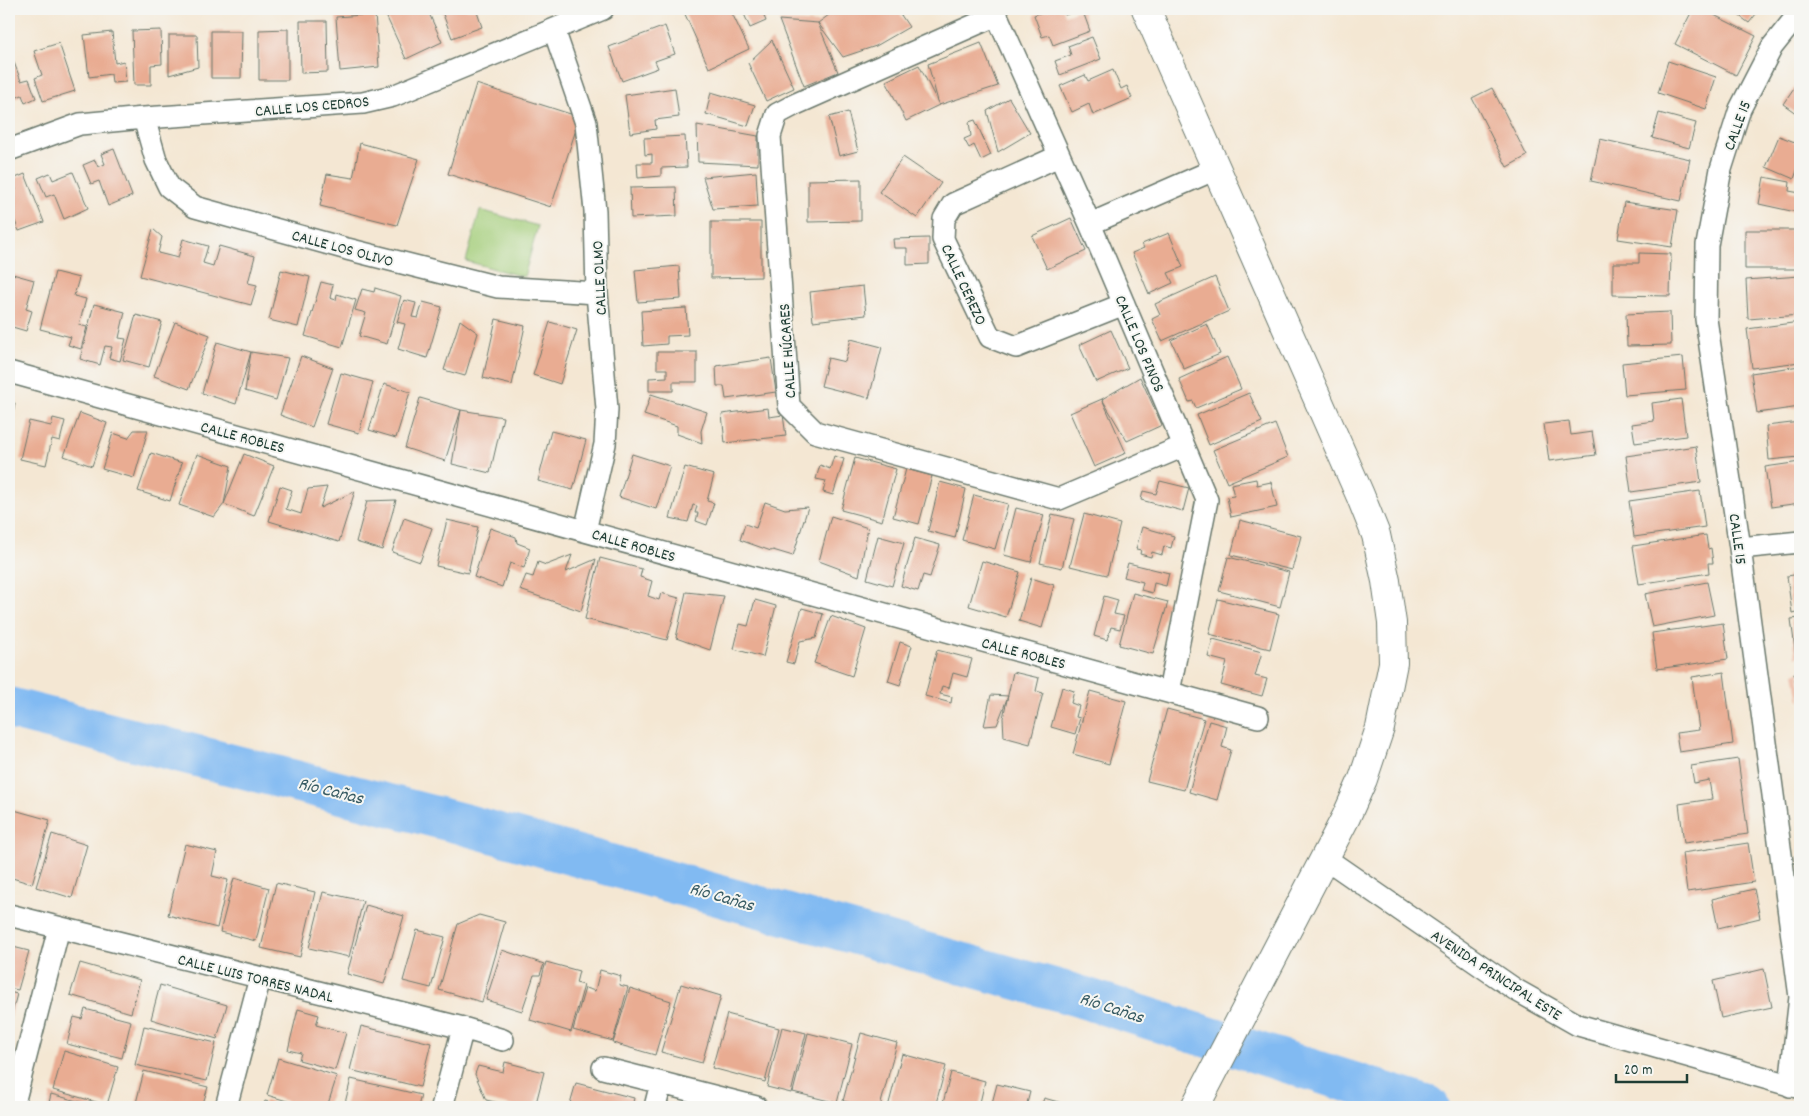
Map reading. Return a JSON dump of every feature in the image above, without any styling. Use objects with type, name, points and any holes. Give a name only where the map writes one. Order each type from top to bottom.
[{"type":"highway","points":[[1146,9],[1360,495],[1376,535],[1386,581],[1392,623],[1393,662],[1380,728],[1363,779],[1290,927],[1196,1107]]},
{"type":"street","name":"CALLE LOS CEDROS","points":[[9,150],[80,124],[364,103],[393,96],[603,9]]},
{"type":"street","name":"CALLE LOS PINOS","points":[[995,12],[1090,224],[1207,500],[1169,692]]},
{"type":"street","name":"CALLE HÚCARES","points":[[995,12],[777,114],[770,136],[789,406],[815,432],[1059,499],[1184,446]]},
{"type":"street","name":"CALLE 15","points":[[1795,1087],[1800,997],[1792,874],[1706,319],[1707,245],[1720,169],[1740,110],[1772,47],[1800,12]]},
{"type":"street","name":"CALLE OLMO","points":[[554,30],[586,123],[595,211],[597,293],[607,408],[605,444],[586,530]]},
{"type":"street","name":"CALLE LOS OLIVO","points":[[144,118],[156,160],[169,187],[195,207],[347,249],[498,287],[597,293]]},
{"type":"street","name":"CALLE CEREZO","points":[[1059,156],[953,204],[944,219],[943,239],[990,338],[1016,347],[1124,304]]},
{"type":"street","points":[[1090,224],[1216,169]]},
{"type":"street","name":"CALLE ROBLES","points":[[9,372],[1258,717]]},
{"type":"street","points":[[1740,548],[1800,542]]},
{"type":"street","name":"AVENIDA PRINCIPAL ESTE","points":[[1325,858],[1516,990],[1578,1025],[1795,1087]]},
{"type":"street","name":"CALLE LUIS TORRES NADAL","points":[[9,915],[463,1028],[503,1040]]},
{"type":"street","points":[[13,1107],[59,928]]},
{"type":"street","points":[[226,1107],[260,978]]},
{"type":"street","points":[[442,1107],[463,1028]]},
{"type":"street","points":[[603,1068],[756,1107]]},
{"type":"street","points":[[655,1107],[661,1083]]},
{"type":"green space","points":[[480,210],[538,226],[524,277],[466,261]]},
{"type":"building","points":[[383,9],[427,9],[442,42],[406,59]]},
{"type":"building","points":[[441,9],[476,9],[482,27],[452,38]]},
{"type":"building","points":[[690,9],[730,9],[749,49],[709,68],[684,12]]},
{"type":"building","points":[[742,9],[761,9],[766,21],[750,28]]},
{"type":"building","points":[[837,9],[897,9],[909,27],[876,46],[843,57],[818,23]]},
{"type":"building","points":[[1051,9],[1063,9],[1065,15],[1082,9],[1090,31],[1053,45],[1049,35],[1042,37],[1034,15]]},
{"type":"building","points":[[1693,9],[1702,9],[1756,36],[1736,75],[1675,44]]},
{"type":"building","points":[[1730,9],[1760,9],[1749,23]]},
{"type":"building","points":[[375,14],[379,67],[340,71],[336,17]]},
{"type":"building","points":[[779,20],[818,23],[838,72],[804,86]]},
{"type":"building","points":[[300,21],[327,21],[328,72],[301,73]]},
{"type":"building","points":[[665,26],[675,54],[655,61],[658,68],[622,81],[609,47]]},
{"type":"building","points":[[288,29],[288,80],[259,80],[259,30]]},
{"type":"building","points":[[161,30],[162,64],[151,65],[151,85],[134,85],[132,31]]},
{"type":"building","points":[[211,31],[242,31],[241,78],[211,78]]},
{"type":"building","points":[[112,32],[115,63],[124,61],[126,82],[112,83],[111,74],[89,77],[84,35]]},
{"type":"building","points":[[169,35],[197,35],[198,67],[169,75]]},
{"type":"building","points":[[1092,37],[1101,59],[1060,75],[1055,61],[1071,55],[1068,46]]},
{"type":"building","points":[[772,40],[794,88],[766,101],[748,63]]},
{"type":"building","points":[[59,43],[75,91],[43,101],[35,78],[42,75],[34,51]]},
{"type":"building","points":[[981,43],[998,86],[939,105],[928,64]]},
{"type":"building","points":[[12,57],[21,81],[29,79],[36,98],[25,103],[22,95],[9,101],[9,58]]},
{"type":"building","points":[[1668,61],[1716,77],[1706,109],[1658,93]]},
{"type":"building","points":[[919,65],[939,105],[906,121],[886,81]]},
{"type":"building","points":[[1113,70],[1121,89],[1127,86],[1132,98],[1093,115],[1089,104],[1072,112],[1060,86],[1085,75],[1088,81]]},
{"type":"building","points":[[1800,79],[1800,116],[1783,104]]},
{"type":"building","points":[[476,84],[580,117],[551,207],[448,174]]},
{"type":"building","points":[[675,88],[679,117],[655,120],[656,129],[630,133],[625,95]]},
{"type":"building","points":[[1492,88],[1527,156],[1507,167],[1472,98]]},
{"type":"building","points":[[711,92],[755,105],[748,126],[706,114]]},
{"type":"building","points":[[1009,98],[1030,133],[998,152],[987,111]]},
{"type":"building","points":[[848,112],[858,151],[839,156],[829,117]]},
{"type":"building","points":[[1659,113],[1696,123],[1689,148],[1652,138]]},
{"type":"building","points":[[975,120],[991,155],[981,160],[974,145],[969,148],[964,139],[971,136],[969,122]]},
{"type":"building","points":[[697,125],[758,136],[758,165],[698,162]]},
{"type":"building","points":[[685,136],[687,167],[661,168],[661,176],[638,178],[637,163],[652,163],[652,154],[645,155],[644,138]]},
{"type":"building","points":[[1779,136],[1800,144],[1800,162],[1794,179],[1766,167]]},
{"type":"building","points":[[1600,139],[1690,159],[1681,201],[1591,181]]},
{"type":"building","points":[[360,143],[419,159],[397,225],[320,206],[327,174],[353,178]]},
{"type":"building","points":[[114,149],[132,196],[108,206],[99,181],[91,184],[83,165],[95,160],[98,167],[105,164],[101,154]]},
{"type":"building","points":[[903,157],[941,183],[917,218],[879,192]]},
{"type":"building","points":[[73,172],[88,208],[64,219],[54,194],[46,197],[38,178],[50,173],[53,180]]},
{"type":"building","points":[[756,172],[758,206],[713,209],[703,177]]},
{"type":"building","points":[[25,174],[44,222],[19,231],[9,207],[9,193],[16,190],[13,179]]},
{"type":"building","points":[[1764,177],[1790,182],[1789,191],[1800,193],[1800,213],[1759,204]]},
{"type":"building","points":[[861,179],[861,221],[808,222],[808,180]]},
{"type":"building","points":[[676,187],[677,216],[631,218],[630,188]]},
{"type":"building","points":[[1624,202],[1678,210],[1672,247],[1618,239]]},
{"type":"building","points":[[1071,218],[1086,251],[1047,269],[1032,236]]},
{"type":"building","points":[[711,222],[761,222],[761,277],[711,278]]},
{"type":"building","points":[[153,229],[162,237],[158,253],[178,258],[183,239],[208,246],[203,263],[213,266],[219,246],[255,256],[248,283],[257,285],[251,305],[140,276]]},
{"type":"building","points":[[1745,230],[1800,230],[1800,269],[1745,269]]},
{"type":"building","points":[[1169,233],[1183,267],[1168,273],[1173,283],[1149,294],[1132,253],[1144,248],[1142,244]]},
{"type":"building","points":[[929,238],[929,264],[907,265],[907,248],[894,248],[893,239]]},
{"type":"building","points":[[1639,253],[1671,254],[1670,296],[1613,295],[1613,263],[1639,263]]},
{"type":"building","points":[[679,266],[681,299],[638,302],[635,270]]},
{"type":"building","points":[[281,270],[310,277],[298,327],[269,320]]},
{"type":"building","points":[[55,272],[79,278],[74,296],[86,299],[79,325],[87,327],[81,349],[68,345],[71,337],[40,329]]},
{"type":"building","points":[[9,273],[34,280],[26,309],[32,311],[26,331],[9,326]]},
{"type":"building","points":[[1800,276],[1800,315],[1748,319],[1746,280]]},
{"type":"building","points":[[1215,277],[1229,311],[1162,341],[1152,319],[1160,315],[1155,304]]},
{"type":"building","points":[[321,282],[333,285],[330,298],[336,300],[337,294],[356,300],[342,347],[305,336]]},
{"type":"building","points":[[863,286],[866,315],[813,321],[810,292]]},
{"type":"building","points":[[375,288],[401,296],[387,344],[359,336],[366,313],[355,310],[362,289],[374,292]]},
{"type":"building","points":[[404,300],[416,303],[412,317],[418,318],[423,302],[442,307],[427,358],[398,349],[405,324],[397,322]]},
{"type":"building","points":[[94,304],[125,312],[119,338],[126,339],[120,361],[109,358],[112,347],[105,346],[100,365],[80,359]]},
{"type":"building","points":[[686,308],[688,335],[667,336],[667,344],[643,346],[641,311]]},
{"type":"building","points":[[1670,312],[1671,345],[1627,346],[1626,314]]},
{"type":"building","points":[[136,315],[162,322],[149,367],[123,360]]},
{"type":"building","points":[[496,319],[525,326],[512,385],[483,378]]},
{"type":"building","points":[[460,320],[478,333],[465,376],[444,370]]},
{"type":"building","points":[[175,322],[210,335],[189,389],[154,376]]},
{"type":"building","points":[[550,322],[577,330],[560,384],[533,375]]},
{"type":"building","points":[[1800,322],[1800,362],[1752,368],[1747,329]]},
{"type":"building","points":[[1207,324],[1220,354],[1184,369],[1171,340]]},
{"type":"building","points":[[1111,330],[1128,368],[1096,382],[1079,345]]},
{"type":"building","points":[[851,339],[882,347],[869,398],[821,386],[828,358],[845,362]]},
{"type":"building","points":[[217,342],[251,352],[236,404],[202,393]]},
{"type":"building","points":[[251,352],[288,358],[276,400],[245,391]]},
{"type":"building","points":[[657,352],[697,352],[697,382],[673,382],[673,391],[649,391],[649,378],[667,377],[667,369],[657,369]]},
{"type":"building","points":[[301,356],[333,368],[312,427],[280,415]]},
{"type":"building","points":[[1227,357],[1241,389],[1196,408],[1193,401],[1189,402],[1179,379]]},
{"type":"building","points":[[1683,357],[1686,390],[1625,395],[1622,363]]},
{"type":"building","points":[[771,358],[776,392],[726,399],[724,386],[717,386],[716,366]]},
{"type":"building","points":[[1800,366],[1800,407],[1757,413],[1751,373]]},
{"type":"building","points":[[341,373],[373,382],[359,433],[326,424]]},
{"type":"building","points":[[1140,377],[1162,425],[1127,441],[1102,399]]},
{"type":"building","points":[[384,384],[410,392],[396,438],[369,430]]},
{"type":"building","points":[[1249,393],[1262,422],[1209,445],[1197,415]]},
{"type":"building","points":[[651,394],[707,412],[701,431],[702,443],[677,434],[677,426],[644,415]]},
{"type":"building","points":[[420,398],[461,410],[445,461],[405,448]]},
{"type":"building","points":[[1102,399],[1126,453],[1094,467],[1070,413]]},
{"type":"building","points":[[1681,399],[1686,436],[1635,443],[1632,424],[1654,421],[1652,403]]},
{"type":"building","points":[[9,402],[15,403],[10,429],[9,429]]},
{"type":"building","points":[[768,408],[769,417],[783,415],[786,436],[725,443],[722,414]]},
{"type":"building","points":[[461,410],[503,417],[490,473],[452,464]]},
{"type":"building","points":[[80,413],[107,423],[92,466],[64,456]]},
{"type":"building","points":[[53,418],[65,421],[60,441],[52,439],[46,465],[20,459],[29,421],[51,426]]},
{"type":"building","points":[[1569,421],[1571,435],[1592,432],[1596,455],[1549,461],[1544,424]]},
{"type":"building","points":[[1800,422],[1800,439],[1797,440],[1799,457],[1769,460],[1766,426]]},
{"type":"building","points":[[1275,424],[1288,457],[1227,483],[1213,450]]},
{"type":"building","points":[[134,430],[148,430],[134,478],[102,469],[113,433],[128,438]]},
{"type":"building","points":[[551,431],[586,440],[573,490],[538,481]]},
{"type":"building","points":[[1696,446],[1701,482],[1631,492],[1626,456]]},
{"type":"building","points":[[151,453],[182,463],[170,501],[138,491]]},
{"type":"building","points":[[197,454],[231,466],[224,504],[214,517],[179,505]]},
{"type":"building","points":[[244,454],[274,466],[254,516],[224,504]]},
{"type":"building","points":[[632,454],[670,466],[656,509],[619,497]]},
{"type":"building","points":[[834,456],[844,459],[833,495],[823,492],[826,481],[816,479],[820,465],[830,469]]},
{"type":"building","points":[[855,458],[896,469],[882,521],[841,510]]},
{"type":"building","points":[[1800,462],[1800,503],[1771,507],[1765,467]]},
{"type":"building","points":[[685,467],[714,475],[707,501],[714,503],[707,525],[696,521],[698,513],[695,513],[697,506],[693,505],[688,522],[670,518]]},
{"type":"building","points":[[906,469],[932,476],[919,524],[893,517]]},
{"type":"building","points":[[1256,479],[1257,485],[1271,482],[1277,507],[1231,517],[1227,497],[1234,496],[1231,484]]},
{"type":"building","points":[[1160,481],[1189,488],[1183,511],[1141,500],[1143,491],[1156,494]]},
{"type":"building","points":[[940,482],[966,489],[955,538],[928,531]]},
{"type":"building","points":[[280,486],[292,490],[286,509],[301,514],[308,489],[327,487],[320,508],[355,491],[339,542],[269,521]]},
{"type":"building","points":[[1700,491],[1705,527],[1634,537],[1629,501]]},
{"type":"building","points":[[974,495],[1008,504],[995,549],[962,540]]},
{"type":"building","points":[[396,500],[382,550],[356,542],[367,501]]},
{"type":"building","points":[[765,502],[785,509],[808,507],[793,556],[771,551],[740,540],[745,524],[756,528]]},
{"type":"building","points":[[1016,508],[1044,515],[1031,562],[1004,555]]},
{"type":"building","points":[[1052,514],[1074,519],[1062,568],[1040,563]]},
{"type":"building","points":[[1084,514],[1120,524],[1107,575],[1070,566]]},
{"type":"building","points":[[831,516],[868,528],[859,576],[819,561]]},
{"type":"building","points":[[404,518],[432,528],[420,562],[392,552]]},
{"type":"building","points":[[447,520],[478,527],[468,573],[436,566]]},
{"type":"building","points":[[1240,520],[1301,536],[1292,570],[1231,555]]},
{"type":"building","points":[[1142,527],[1174,536],[1171,548],[1164,546],[1162,555],[1152,552],[1151,557],[1140,554],[1141,550],[1136,549]]},
{"type":"building","points":[[490,528],[516,537],[517,543],[530,548],[524,568],[510,563],[502,587],[474,577]]},
{"type":"building","points":[[1706,535],[1708,549],[1711,548],[1713,563],[1708,563],[1709,573],[1639,584],[1633,546]]},
{"type":"building","points":[[878,536],[904,543],[892,586],[867,579]]},
{"type":"building","points":[[915,538],[940,545],[930,577],[923,575],[918,591],[901,586]]},
{"type":"building","points":[[572,555],[566,572],[596,559],[581,611],[520,590],[526,575],[533,577],[538,562],[546,565]]},
{"type":"building","points":[[1228,557],[1289,572],[1280,607],[1219,591]]},
{"type":"building","points":[[600,558],[642,569],[640,577],[652,581],[648,596],[659,600],[661,593],[679,598],[667,640],[585,619]]},
{"type":"building","points":[[982,561],[1020,572],[1006,617],[969,606]]},
{"type":"building","points":[[1128,563],[1169,573],[1166,586],[1154,583],[1152,593],[1141,590],[1143,582],[1124,577]]},
{"type":"building","points":[[1800,574],[1800,611],[1792,613],[1787,576]]},
{"type":"building","points":[[1031,578],[1054,585],[1042,628],[1019,621]]},
{"type":"building","points":[[1707,582],[1714,615],[1652,627],[1645,594]]},
{"type":"building","points":[[686,592],[724,596],[710,650],[676,638]]},
{"type":"building","points":[[1133,593],[1168,602],[1153,654],[1119,645]]},
{"type":"building","points":[[1104,596],[1118,600],[1114,614],[1124,616],[1120,629],[1111,627],[1107,640],[1094,636]]},
{"type":"building","points":[[1218,599],[1279,614],[1270,649],[1209,634]]},
{"type":"building","points":[[755,600],[776,606],[763,657],[734,649],[740,624],[748,626]]},
{"type":"building","points":[[802,608],[823,614],[816,638],[800,641],[794,664],[786,662]]},
{"type":"building","points":[[831,616],[866,629],[852,676],[814,663]]},
{"type":"building","points":[[1800,618],[1800,656],[1796,657],[1791,619]]},
{"type":"building","points":[[1723,623],[1728,659],[1657,669],[1652,633]]},
{"type":"building","points":[[1213,639],[1262,652],[1255,676],[1267,679],[1262,696],[1221,685],[1227,662],[1208,657]]},
{"type":"building","points":[[900,642],[912,646],[900,685],[888,681]]},
{"type":"building","points":[[937,650],[972,659],[967,677],[953,673],[949,688],[942,686],[940,694],[952,697],[951,703],[925,696]]},
{"type":"building","points":[[1800,671],[1800,701],[1799,701],[1794,673]]},
{"type":"building","points":[[1013,672],[1039,678],[1036,691],[1043,693],[1030,744],[1004,737],[1003,718]]},
{"type":"building","points":[[1724,672],[1733,744],[1679,752],[1676,733],[1699,730],[1692,677]]},
{"type":"building","points":[[1062,687],[1074,691],[1071,703],[1079,706],[1076,717],[1080,718],[1075,734],[1051,727]]},
{"type":"building","points":[[1090,691],[1126,701],[1109,764],[1073,754]]},
{"type":"building","points":[[991,695],[1008,696],[997,725],[984,726]]},
{"type":"building","points":[[1167,709],[1204,719],[1184,790],[1147,781]]},
{"type":"building","points":[[1209,721],[1227,726],[1222,747],[1231,750],[1217,800],[1189,792]]},
{"type":"building","points":[[1738,759],[1748,834],[1684,843],[1679,804],[1712,799],[1709,780],[1694,783],[1691,766]]},
{"type":"building","points":[[14,810],[50,820],[32,884],[9,877],[9,828]]},
{"type":"building","points":[[52,834],[87,845],[72,898],[36,887]]},
{"type":"building","points":[[1748,843],[1754,882],[1687,892],[1682,853]]},
{"type":"building","points":[[185,844],[217,852],[212,876],[228,880],[217,928],[168,915]]},
{"type":"building","points":[[234,878],[269,888],[256,941],[220,932]]},
{"type":"building","points":[[276,883],[315,892],[300,957],[261,948]]},
{"type":"building","points":[[1754,889],[1760,918],[1718,928],[1712,899]]},
{"type":"building","points":[[323,892],[363,901],[349,957],[309,948]]},
{"type":"building","points":[[366,905],[404,916],[384,984],[347,974]]},
{"type":"building","points":[[479,915],[505,922],[482,1002],[439,990],[458,924]]},
{"type":"building","points":[[417,930],[445,937],[431,988],[403,981]]},
{"type":"building","points":[[9,946],[29,951],[18,990],[9,988]]},
{"type":"building","points":[[502,950],[544,964],[540,975],[534,975],[522,1011],[486,1000]]},
{"type":"building","points":[[546,962],[579,971],[576,983],[584,985],[571,1032],[530,1020]]},
{"type":"building","points":[[80,963],[140,980],[131,1013],[70,995]]},
{"type":"building","points":[[1764,969],[1772,1007],[1721,1018],[1713,981]]},
{"type":"building","points":[[600,970],[621,976],[619,985],[628,987],[613,1041],[573,1030],[585,988],[595,991]]},
{"type":"building","points":[[681,984],[721,996],[702,1063],[661,1052]]},
{"type":"building","points":[[160,985],[227,1005],[217,1039],[151,1019]]},
{"type":"building","points":[[630,988],[671,1001],[655,1055],[613,1043]]},
{"type":"building","points":[[9,992],[17,994],[9,1024]]},
{"type":"building","points":[[85,1009],[131,1021],[122,1058],[67,1044],[74,1017],[82,1019]]},
{"type":"building","points":[[298,1009],[319,1015],[316,1025],[346,1033],[335,1070],[299,1060],[301,1053],[288,1050]]},
{"type":"building","points":[[727,1014],[779,1028],[765,1082],[712,1068]]},
{"type":"building","points":[[144,1026],[216,1043],[207,1081],[135,1065]]},
{"type":"building","points":[[361,1026],[431,1043],[420,1087],[350,1070]]},
{"type":"building","points":[[782,1027],[806,1033],[791,1093],[767,1087]]},
{"type":"building","points":[[808,1033],[852,1044],[837,1103],[793,1092]]},
{"type":"building","points":[[861,1033],[897,1043],[880,1107],[867,1107],[843,1101]]},
{"type":"building","points":[[64,1051],[118,1067],[107,1105],[53,1090]]},
{"type":"building","points":[[902,1054],[946,1066],[935,1107],[888,1107]]},
{"type":"building","points":[[278,1058],[337,1076],[327,1107],[307,1107],[267,1095]]},
{"type":"building","points":[[505,1062],[544,1072],[535,1107],[516,1107],[486,1100],[475,1074],[478,1066],[503,1072]]},
{"type":"building","points":[[144,1071],[208,1087],[202,1107],[135,1107]]},
{"type":"building","points":[[951,1072],[985,1081],[979,1107],[942,1107]]},
{"type":"building","points":[[351,1079],[421,1095],[418,1107],[344,1107]]},
{"type":"building","points":[[576,1083],[634,1098],[632,1107],[569,1107]]},
{"type":"building","points":[[997,1084],[1030,1092],[1026,1107],[991,1107]]},
{"type":"building","points":[[51,1094],[99,1107],[48,1107]]},
{"type":"building","points":[[1044,1098],[1076,1107],[1041,1107]]},
{"type":"building","points":[[265,1101],[287,1107],[263,1107]]},
{"type":"waterway","name":"Río Cañas","points":[[9,708],[463,824],[1075,995],[1429,1107]]}]
